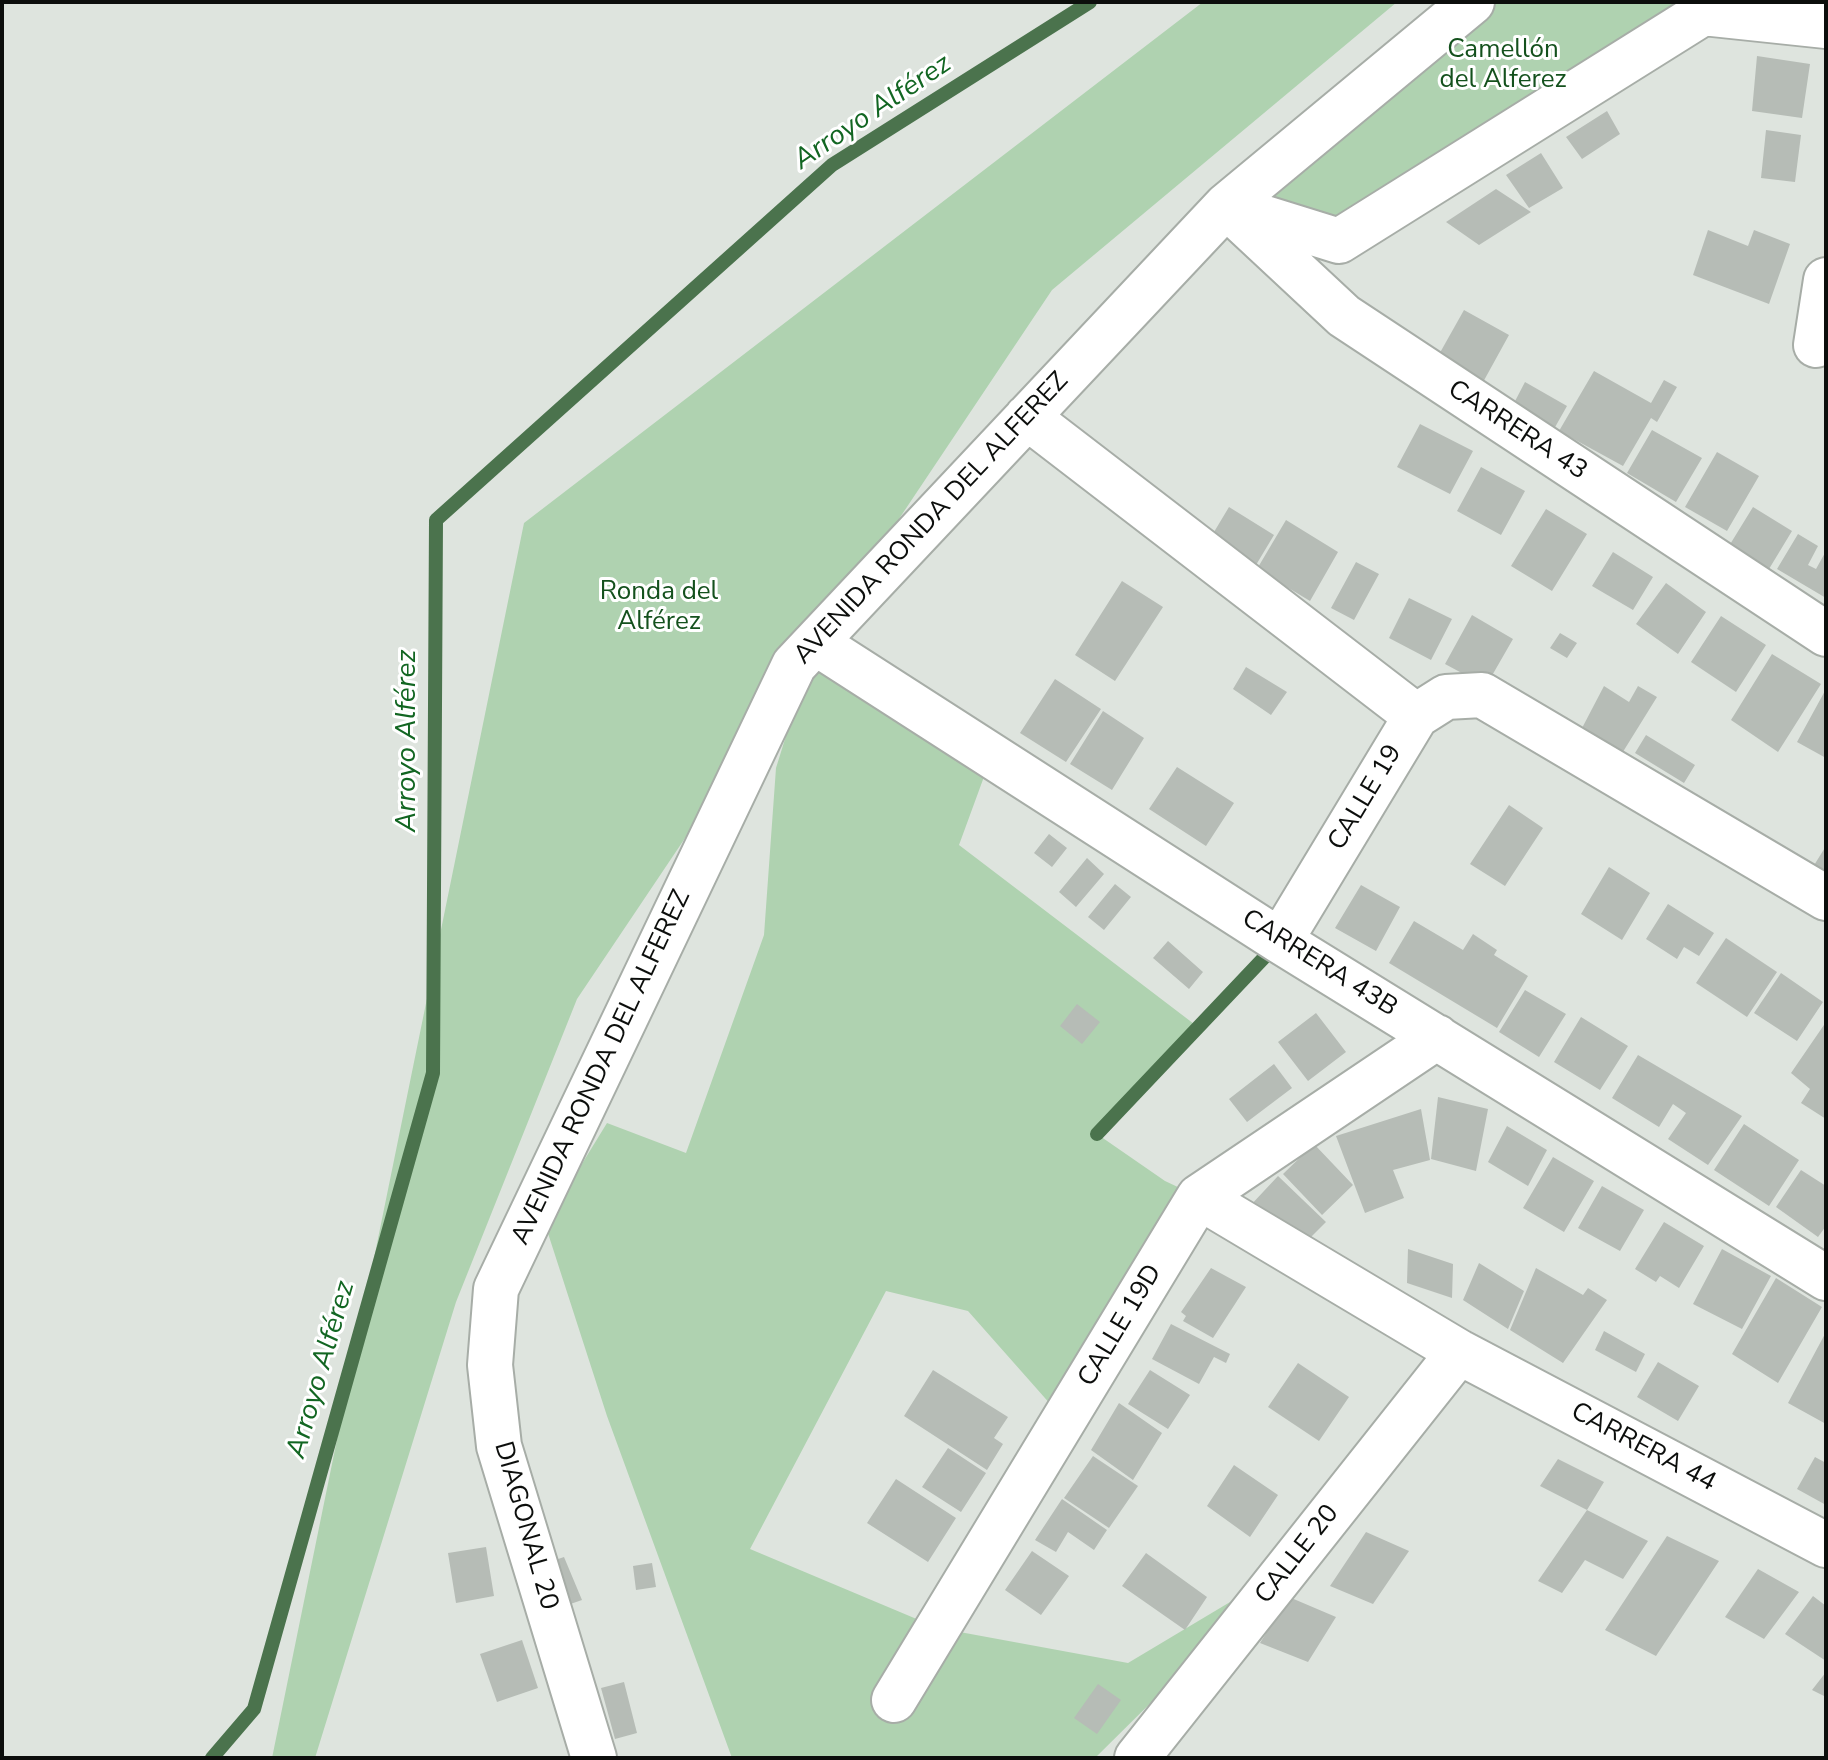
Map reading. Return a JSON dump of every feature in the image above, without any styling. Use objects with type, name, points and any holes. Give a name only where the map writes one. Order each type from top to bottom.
[{"type":"street","name":"AVENIDA RONDA DEL ALFEREZ","points":[[496,1289],[794,665],[1226,206],[1472,2]]},
{"type":"street","points":[[1226,206],[1339,241],[1708,8],[1826,26]]},
{"type":"street","name":"CARRERA 43","points":[[1226,206],[1344,316],[1826,634]]},
{"type":"street","points":[[1816,345],[1826,280]]},
{"type":"street","points":[[1027,417],[1416,716]]},
{"type":"street","name":"CARRERA 43B","points":[[816,643],[1280,941],[1826,1278]]},
{"type":"street","name":"CALLE 19","points":[[1280,941],[1416,716],[1446,697],[1482,695],[1826,898]]},
{"type":"street","name":"CALLE 19D","points":[[894,1700],[1199,1197],[1437,1037]]},
{"type":"street","name":"CARRERA 44","points":[[1199,1197],[1459,1352],[1826,1545]]},
{"type":"street","name":"DIAGONAL 20","points":[[496,1289],[490,1365],[499,1446],[594,1758]]},
{"type":"street","name":"CALLE 20","points":[[1137,1758],[1459,1352]]},
{"type":"green space","name":"Ronda del Alférez","points":[[1203,2],[1397,2],[1052,290],[816,643],[985,774],[959,845],[1198,1027],[1097,1134],[1165,1181],[1199,1197],[1052,1406],[968,1311],[886,1291],[750,1549],[938,1628],[1128,1663],[1287,1568],[1095,1758],[732,1758],[607,1416],[545,1224],[607,1123],[686,1153],[764,935],[776,768],[814,646],[577,999],[456,1302],[315,1758],[272,1758],[524,523]]},
{"type":"green space","name":"Camellón del Alferez","points":[[1483,2],[1713,2],[1339,241],[1226,206]]},
{"type":"building","points":[[1757,56],[1810,64],[1802,118],[1752,111]]},
{"type":"building","points":[[1607,111],[1620,134],[1582,159],[1566,137]]},
{"type":"building","points":[[1766,130],[1801,135],[1795,182],[1761,178]]},
{"type":"building","points":[[1541,153],[1563,188],[1529,208],[1506,175]]},
{"type":"building","points":[[1496,189],[1531,212],[1479,245],[1446,222]]},
{"type":"building","points":[[1708,230],[1748,246],[1754,230],[1790,244],[1769,304],[1693,275]]},
{"type":"building","points":[[1464,310],[1509,335],[1482,384],[1437,358]]},
{"type":"building","points":[[1594,371],[1651,403],[1664,380],[1677,387],[1657,422],[1651,418],[1623,466],[1559,431]]},
{"type":"building","points":[[1525,382],[1567,406],[1554,429],[1513,405]]},
{"type":"building","points":[[1420,424],[1473,451],[1450,494],[1397,467]]},
{"type":"building","points":[[1652,430],[1702,458],[1676,502],[1627,473]]},
{"type":"building","points":[[1717,452],[1759,476],[1727,531],[1685,507]]},
{"type":"building","points":[[1481,467],[1525,491],[1501,535],[1457,511]]},
{"type":"building","points":[[1229,507],[1274,535],[1253,570],[1208,542]]},
{"type":"building","points":[[1753,507],[1792,531],[1769,569],[1729,546]]},
{"type":"building","points":[[1546,509],[1587,534],[1552,591],[1511,566]]},
{"type":"building","points":[[1286,520],[1338,552],[1310,601],[1257,569]]},
{"type":"building","points":[[1798,534],[1818,546],[1808,565],[1816,569],[1826,551],[1826,598],[1777,569]]},
{"type":"building","points":[[1613,552],[1653,577],[1633,610],[1592,586]]},
{"type":"building","points":[[1356,562],[1379,574],[1354,620],[1331,608]]},
{"type":"building","points":[[1122,581],[1163,607],[1115,681],[1075,655]]},
{"type":"building","points":[[1666,583],[1706,612],[1678,654],[1636,624]]},
{"type":"building","points":[[1409,598],[1452,619],[1431,660],[1389,638]]},
{"type":"building","points":[[1472,615],[1513,639],[1486,686],[1445,664]]},
{"type":"building","points":[[1721,616],[1766,645],[1736,692],[1691,662]]},
{"type":"building","points":[[1560,633],[1577,643],[1567,658],[1550,648]]},
{"type":"building","points":[[1772,654],[1821,684],[1778,752],[1731,720]]},
{"type":"building","points":[[1246,667],[1287,692],[1271,715],[1233,689]]},
{"type":"building","points":[[1055,679],[1101,709],[1066,762],[1020,733]]},
{"type":"building","points":[[1604,686],[1629,702],[1638,686],[1657,697],[1621,755],[1581,730]]},
{"type":"building","points":[[1826,689],[1826,758],[1797,742]]},
{"type":"building","points":[[1103,711],[1144,738],[1112,790],[1070,764]]},
{"type":"building","points":[[1646,735],[1695,765],[1684,783],[1635,753]]},
{"type":"building","points":[[1177,767],[1234,803],[1206,846],[1149,809]]},
{"type":"building","points":[[1509,805],[1543,828],[1505,886],[1470,864]]},
{"type":"building","points":[[1049,834],[1067,848],[1052,867],[1034,853]]},
{"type":"building","points":[[1826,846],[1826,896],[1803,883]]},
{"type":"building","points":[[1087,858],[1104,874],[1076,907],[1059,892]]},
{"type":"building","points":[[1609,867],[1650,893],[1622,940],[1581,914]]},
{"type":"building","points":[[1115,884],[1131,897],[1104,930],[1088,917]]},
{"type":"building","points":[[1361,885],[1400,907],[1376,951],[1335,928]]},
{"type":"building","points":[[1668,904],[1714,933],[1699,956],[1684,947],[1677,959],[1646,939]]},
{"type":"building","points":[[1414,921],[1463,950],[1473,934],[1497,950],[1494,955],[1528,976],[1497,1028],[1389,963]]},
{"type":"building","points":[[1726,938],[1777,972],[1747,1017],[1696,983]]},
{"type":"building","points":[[1168,941],[1203,972],[1189,989],[1153,958]]},
{"type":"building","points":[[1781,973],[1823,1002],[1797,1041],[1754,1013]]},
{"type":"building","points":[[1525,990],[1566,1014],[1539,1057],[1499,1032]]},
{"type":"building","points":[[1077,1004],[1100,1022],[1082,1044],[1060,1026]]},
{"type":"building","points":[[1316,1013],[1346,1052],[1308,1081],[1278,1042]]},
{"type":"building","points":[[1581,1017],[1628,1046],[1600,1090],[1554,1062]]},
{"type":"building","points":[[1826,1022],[1826,1119],[1801,1103],[1810,1089],[1791,1073]]},
{"type":"building","points":[[1638,1055],[1742,1116],[1708,1165],[1668,1139],[1686,1113],[1673,1104],[1659,1127],[1612,1098]]},
{"type":"building","points":[[1274,1064],[1292,1088],[1247,1122],[1229,1099]]},
{"type":"building","points":[[1438,1097],[1488,1109],[1476,1171],[1431,1159]]},
{"type":"building","points":[[1421,1109],[1430,1160],[1393,1170],[1404,1198],[1365,1213],[1336,1136]]},
{"type":"building","points":[[1744,1124],[1799,1160],[1769,1206],[1714,1170]]},
{"type":"building","points":[[1507,1126],[1547,1150],[1528,1186],[1488,1162]]},
{"type":"building","points":[[1314,1144],[1353,1185],[1322,1215],[1283,1174]]},
{"type":"building","points":[[1553,1157],[1594,1181],[1564,1232],[1523,1208]]},
{"type":"building","points":[[1801,1170],[1826,1186],[1826,1226],[1818,1237],[1776,1207]]},
{"type":"building","points":[[1278,1176],[1326,1222],[1306,1242],[1249,1207]]},
{"type":"building","points":[[1602,1186],[1644,1210],[1620,1251],[1578,1228]]},
{"type":"building","points":[[1664,1222],[1704,1246],[1679,1288],[1660,1276],[1656,1282],[1635,1269]]},
{"type":"building","points":[[1408,1249],[1453,1264],[1452,1298],[1407,1283]]},
{"type":"building","points":[[1722,1249],[1771,1276],[1742,1329],[1693,1304]]},
{"type":"building","points":[[1479,1263],[1524,1291],[1508,1329],[1463,1300]]},
{"type":"building","points":[[1211,1268],[1246,1287],[1213,1338],[1183,1321],[1186,1316],[1181,1312]]},
{"type":"building","points":[[1536,1268],[1583,1295],[1588,1288],[1607,1300],[1563,1363],[1510,1330]]},
{"type":"building","points":[[1776,1278],[1822,1307],[1778,1383],[1732,1354]]},
{"type":"building","points":[[1171,1324],[1230,1354],[1226,1363],[1214,1357],[1199,1384],[1152,1359]]},
{"type":"building","points":[[1604,1331],[1645,1354],[1636,1372],[1595,1350]]},
{"type":"building","points":[[1826,1332],[1826,1424],[1788,1403]]},
{"type":"building","points":[[1658,1362],[1699,1386],[1678,1421],[1637,1397]]},
{"type":"building","points":[[1298,1363],[1349,1397],[1319,1441],[1268,1407]]},
{"type":"building","points":[[933,1370],[1008,1417],[994,1438],[1003,1444],[987,1470],[904,1416]]},
{"type":"building","points":[[1150,1370],[1190,1395],[1168,1429],[1128,1404]]},
{"type":"building","points":[[1119,1403],[1162,1433],[1133,1480],[1091,1450]]},
{"type":"building","points":[[948,1448],[986,1473],[961,1512],[922,1487]]},
{"type":"building","points":[[1093,1456],[1138,1486],[1109,1528],[1064,1498]]},
{"type":"building","points":[[1815,1457],[1826,1463],[1826,1505],[1797,1489]]},
{"type":"building","points":[[1558,1459],[1604,1482],[1587,1510],[1540,1486]]},
{"type":"building","points":[[1234,1465],[1278,1495],[1250,1537],[1207,1506]]},
{"type":"building","points":[[896,1479],[956,1518],[928,1562],[867,1523]]},
{"type":"building","points":[[1062,1499],[1107,1530],[1094,1550],[1068,1532],[1056,1552],[1035,1540]]},
{"type":"building","points":[[1587,1510],[1648,1541],[1623,1579],[1585,1560],[1562,1593],[1538,1581]]},
{"type":"building","points":[[1366,1532],[1409,1551],[1373,1604],[1330,1586]]},
{"type":"building","points":[[1667,1536],[1719,1561],[1656,1656],[1605,1630]]},
{"type":"building","points":[[486,1547],[494,1596],[456,1603],[448,1553]]},
{"type":"building","points":[[1032,1551],[1069,1576],[1041,1615],[1005,1590]]},
{"type":"building","points":[[1146,1553],[1207,1597],[1185,1630],[1122,1586]]},
{"type":"building","points":[[564,1557],[582,1600],[553,1610],[535,1567]]},
{"type":"building","points":[[652,1563],[656,1587],[636,1590],[633,1566]]},
{"type":"building","points":[[1758,1569],[1799,1592],[1764,1639],[1725,1617]]},
{"type":"building","points":[[1813,1596],[1826,1606],[1826,1661],[1785,1634]]},
{"type":"building","points":[[1289,1597],[1336,1617],[1308,1662],[1260,1643]]},
{"type":"building","points":[[522,1640],[538,1688],[497,1702],[480,1654]]},
{"type":"building","points":[[1826,1672],[1826,1697],[1812,1690]]},
{"type":"building","points":[[624,1682],[637,1733],[615,1739],[601,1688]]},
{"type":"building","points":[[1098,1684],[1121,1700],[1097,1734],[1074,1718]]},
{"type":"waterway","name":"Arroyo Alférez","points":[[212,1758],[254,1709],[433,1073],[436,520],[832,165],[1090,2]]},
{"type":"waterway","points":[[1097,1134],[1277,944]]}]
